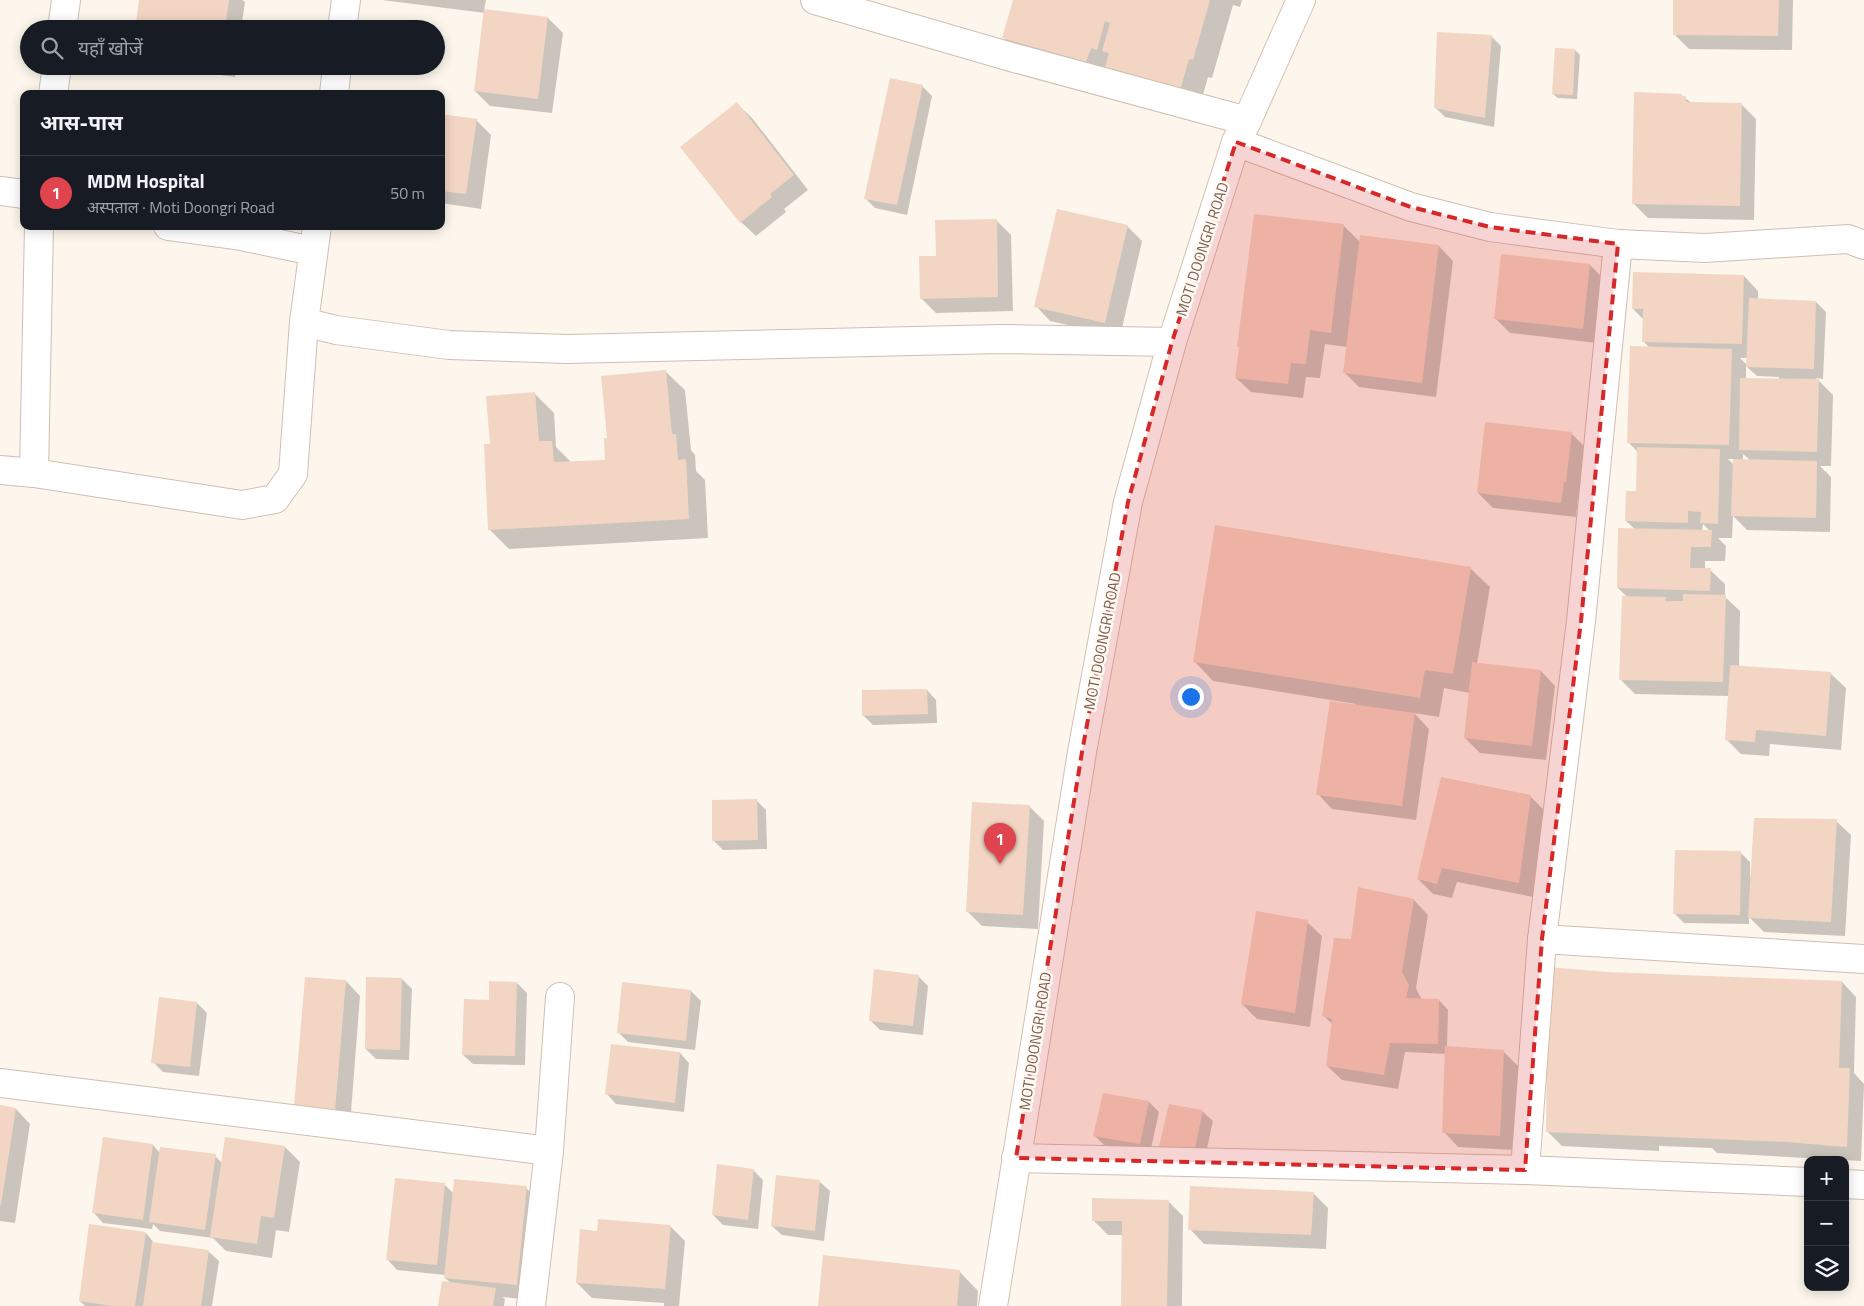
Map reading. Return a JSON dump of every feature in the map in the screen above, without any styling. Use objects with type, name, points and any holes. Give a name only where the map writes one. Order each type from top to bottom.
[{"type":"street","points":[[63,20],[66,0]]},
{"type":"street","points":[[343,20],[346,0]]},
{"type":"street","points":[[815,0],[1010,57],[1242,132],[1411,207],[1490,227],[1618,244],[1705,248],[1848,239],[1864,245]]},
{"type":"street","name":"MOTI DOONGRI ROAD","points":[[993,1306],[1082,752],[1126,512],[1172,342],[1242,132],[1301,0]]},
{"type":"street","points":[[54,90],[56,75]]},
{"type":"street","points":[[334,90],[336,75]]},
{"type":"street","points":[[0,191],[20,194]]},
{"type":"street","points":[[34,472],[39,230]]},
{"type":"street","points":[[0,470],[34,472],[242,505],[275,499],[292,474],[304,322],[315,239],[241,236],[197,230]]},
{"type":"street","points":[[1524,1170],[1542,939],[1581,621],[1618,244]]},
{"type":"street","points":[[304,322],[336,330],[449,345],[567,349],[1001,339],[1172,342]]},
{"type":"street","points":[[1542,939],[1864,959]]},
{"type":"street","points":[[531,1306],[549,1151],[560,996]]},
{"type":"street","points":[[0,1083],[549,1151]]},
{"type":"street","points":[[1016,1158],[1524,1170],[1804,1182]]},
{"type":"street","points":[[1849,1184],[1864,1185]]},
{"type":"highlighted area","points":[[1236,142],[1411,207],[1490,227],[1618,244],[1581,621],[1542,939],[1525,1170],[1016,1158],[1082,752],[1128,502],[1172,342]]},
{"type":"building","points":[[139,0],[229,0],[226,20],[136,20]]},
{"type":"building","points":[[1013,0],[1210,0],[1193,60],[1189,59],[1178,98],[1139,87],[1142,77],[1105,67],[1109,53],[1102,51],[1110,23],[1105,21],[1097,50],[1091,48],[1086,62],[1002,38]]},
{"type":"building","points":[[1673,0],[1779,0],[1778,36],[1673,35]]},
{"type":"building","points":[[484,9],[548,17],[538,99],[474,91]]},
{"type":"building","points":[[1437,32],[1492,35],[1485,118],[1434,108]]},
{"type":"building","points":[[1555,48],[1575,49],[1573,95],[1552,94]]},
{"type":"building","points":[[890,78],[923,85],[897,205],[864,199]]},
{"type":"building","points":[[1634,92],[1682,94],[1682,96],[1686,96],[1686,102],[1742,103],[1740,206],[1632,204]]},
{"type":"building","points":[[737,102],[794,175],[770,194],[772,197],[740,223],[680,147]]},
{"type":"building","points":[[445,115],[477,119],[466,194],[445,191]]},
{"type":"building","points":[[1057,209],[1128,225],[1105,323],[1034,307]]},
{"type":"building","points":[[1254,214],[1344,224],[1331,333],[1310,330],[1306,364],[1291,363],[1288,384],[1235,378],[1239,347],[1237,347]]},
{"type":"building","points":[[997,219],[998,297],[920,299],[919,256],[936,256],[935,220]]},
{"type":"building","points":[[1360,235],[1439,245],[1422,383],[1343,373]]},
{"type":"building","points":[[1501,254],[1590,264],[1583,329],[1494,319]]},
{"type":"building","points":[[1633,272],[1744,275],[1742,344],[1642,342],[1643,309],[1632,309]]},
{"type":"building","points":[[1749,298],[1816,301],[1814,369],[1746,367]]},
{"type":"building","points":[[1630,346],[1732,349],[1729,445],[1627,443]]},
{"type":"building","points":[[666,370],[672,434],[676,434],[678,460],[686,459],[689,519],[488,530],[484,444],[490,444],[486,396],[535,392],[539,441],[552,441],[554,462],[605,460],[604,438],[607,438],[601,376]]},
{"type":"building","points":[[1740,378],[1819,379],[1817,452],[1739,450]]},
{"type":"building","points":[[1485,422],[1572,432],[1566,482],[1564,482],[1561,503],[1477,493]]},
{"type":"building","points":[[1637,447],[1720,449],[1718,524],[1700,523],[1701,512],[1688,511],[1688,523],[1625,521],[1626,491],[1636,491]]},
{"type":"building","points":[[1733,459],[1817,461],[1816,518],[1731,516]]},
{"type":"building","points":[[1215,525],[1471,567],[1453,674],[1425,670],[1420,698],[1193,662]]},
{"type":"building","points":[[1618,528],[1712,530],[1711,547],[1691,547],[1690,568],[1711,568],[1710,591],[1617,588]]},
{"type":"building","points":[[1683,594],[1726,595],[1723,682],[1619,680],[1622,596],[1666,597],[1665,601],[1683,601]]},
{"type":"building","points":[[1472,662],[1541,670],[1532,746],[1464,738]]},
{"type":"building","points":[[1730,665],[1831,672],[1826,736],[1756,730],[1755,742],[1725,740]]},
{"type":"building","points":[[927,689],[928,714],[862,716],[862,690]]},
{"type":"building","points":[[1330,701],[1415,713],[1402,806],[1316,795]]},
{"type":"building","points":[[1441,777],[1531,795],[1519,883],[1442,868],[1437,884],[1417,879]]},
{"type":"building","points":[[757,799],[758,840],[712,841],[712,800]]},
{"type":"building","points":[[972,802],[1030,805],[1023,915],[966,912]]},
{"type":"building","points":[[1754,818],[1837,819],[1831,922],[1748,918]]},
{"type":"building","points":[[1675,850],[1741,851],[1740,915],[1673,914]]},
{"type":"building","points":[[1358,887],[1414,899],[1402,972],[1409,985],[1406,998],[1439,999],[1438,1044],[1390,1043],[1384,1075],[1326,1066],[1332,1019],[1322,1016],[1334,938],[1351,939]]},
{"type":"building","points":[[1256,911],[1308,920],[1295,1013],[1241,1004]]},
{"type":"building","points":[[1548,967],[1607,972],[1842,981],[1839,1068],[1850,1068],[1847,1147],[1786,1142],[1546,1132]]},
{"type":"building","points":[[874,969],[919,975],[913,1026],[869,1021]]},
{"type":"building","points":[[305,977],[346,980],[335,1111],[294,1107]]},
{"type":"building","points":[[366,977],[402,978],[400,1050],[365,1049]]},
{"type":"building","points":[[489,981],[517,982],[515,1056],[462,1055],[464,999],[489,1000]]},
{"type":"building","points":[[622,982],[691,990],[686,1041],[617,1033]]},
{"type":"building","points":[[159,997],[197,1002],[190,1067],[151,1063]]},
{"type":"building","points":[[611,1044],[680,1052],[675,1103],[605,1094]]},
{"type":"building","points":[[1445,1046],[1504,1050],[1500,1136],[1442,1133]]},
{"type":"building","points":[[1103,1093],[1149,1101],[1140,1144],[1093,1136]]},
{"type":"building","points":[[1169,1104],[1203,1110],[1194,1153],[1159,1146]]},
{"type":"building","points":[[0,1105],[16,1108],[1,1205],[0,1205]]},
{"type":"building","points":[[103,1137],[153,1144],[143,1220],[92,1213]]},
{"type":"building","points":[[225,1137],[285,1146],[274,1218],[261,1216],[257,1244],[210,1237]]},
{"type":"building","points":[[160,1147],[216,1154],[205,1230],[149,1222]]},
{"type":"building","points":[[717,1164],[754,1169],[748,1220],[712,1215]]},
{"type":"building","points":[[776,1175],[820,1180],[815,1231],[771,1226]]},
{"type":"building","points":[[395,1178],[445,1183],[437,1265],[386,1260]]},
{"type":"building","points":[[454,1179],[527,1186],[517,1285],[444,1278]]},
{"type":"building","points":[[1190,1186],[1314,1192],[1311,1235],[1188,1230]]},
{"type":"building","points":[[1092,1198],[1169,1200],[1167,1306],[1121,1306],[1122,1221],[1092,1221]]},
{"type":"building","points":[[598,1219],[671,1225],[665,1289],[576,1283],[580,1229],[597,1231]]},
{"type":"building","points":[[89,1224],[146,1232],[135,1306],[112,1306],[79,1301]]},
{"type":"building","points":[[152,1242],[209,1250],[201,1306],[143,1306]]},
{"type":"building","points":[[823,1255],[960,1270],[957,1306],[818,1306]]},
{"type":"building","points":[[442,1281],[496,1288],[493,1306],[438,1306]]},
{"type":"place","name":"MDM Hospital","points":[[1000,864]]}]
